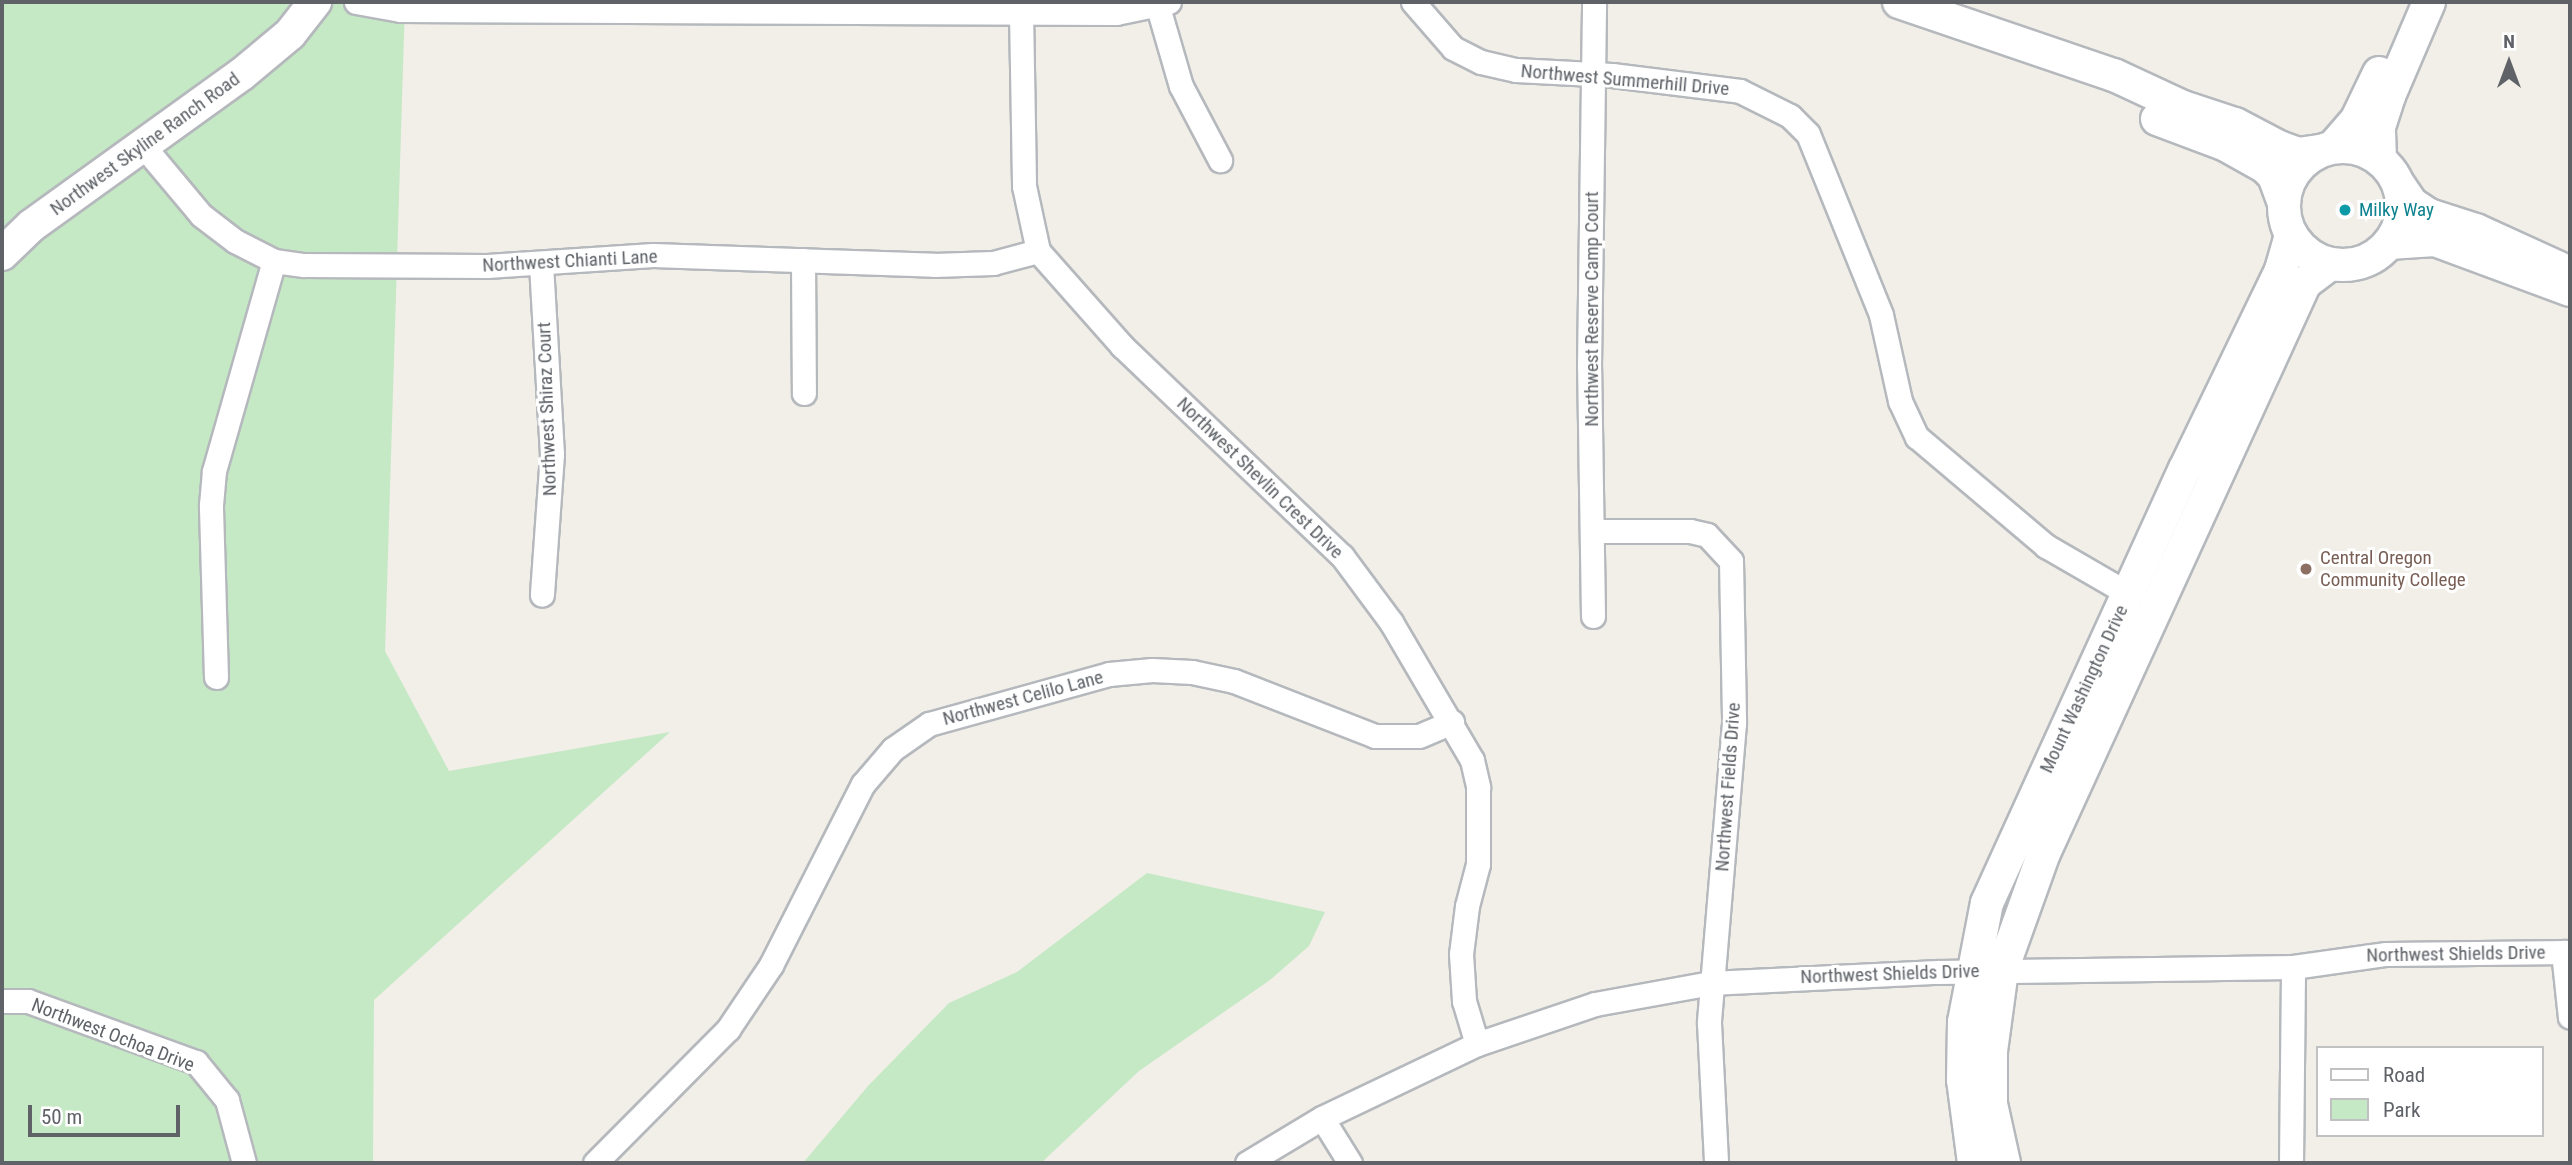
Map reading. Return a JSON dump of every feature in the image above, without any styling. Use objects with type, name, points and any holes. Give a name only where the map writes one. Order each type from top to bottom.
[{"type":"main road","name":"Northwest Skyline Ranch Road","points":[[2,254],[73,195],[145,148],[290,34],[315,2]]},
{"type":"main road","points":[[1899,2],[2235,124],[2298,154],[2326,149],[2357,149],[2380,159],[2412,204],[2429,215],[2476,230],[2570,273]]},
{"type":"main road","points":[[2283,201],[2295,170],[2326,149],[2357,119],[2412,2]]},
{"type":"main road","points":[[2380,159],[2382,117],[2429,2]]},
{"type":"main road","points":[[2057,58],[2158,119],[2245,154],[2274,176],[2291,236],[2315,258],[2330,264],[2362,262],[2389,243],[2434,240],[2570,290]]},
{"type":"main road","points":[[2389,243],[2401,215],[2399,185]]},
{"type":"main road","name":"Mount Washington Drive","points":[[1974,1163],[1962,1080],[1970,971],[1987,904],[2127,593],[2281,270],[2291,236]]},
{"type":"main road","name":"Mount Washington Drive","points":[[2004,1163],[1991,1104],[1991,1051],[2002,970],[2043,853],[2305,283],[2330,264]]},
{"type":"street","points":[[356,2],[400,10],[1116,13],[1163,4],[1181,86],[1220,160]]},
{"type":"street","name":"Northwest Summerhill Drive","points":[[1413,2],[1453,48],[1481,62],[1516,70],[1593,75],[1740,91],[1790,116],[1808,134],[1881,315],[1900,401],[1917,438],[2046,546],[2127,593]]},
{"type":"street","name":"Northwest Reserve Camp Court","points":[[1593,616],[1589,366],[1594,2]]},
{"type":"street","name":"Northwest Shevlin Crest Drive","points":[[1021,11],[1024,186],[1038,251],[1122,346],[1342,556],[1391,622],[1472,760],[1478,787],[1478,864],[1467,906],[1461,954],[1464,1001],[1477,1044]]},
{"type":"street","name":"Northwest Chianti Lane","points":[[145,148],[201,215],[235,241],[274,261],[341,267],[541,264],[653,255],[934,265],[993,263],[1038,251]]},
{"type":"street","points":[[803,260],[804,393]]},
{"type":"street","points":[[216,677],[211,505],[214,471],[274,261]]},
{"type":"street","name":"Northwest Shiraz Court","points":[[541,264],[552,454],[542,595]]},
{"type":"street","name":"Northwest Fields Drive","points":[[1593,531],[1690,531],[1707,535],[1731,561],[1734,723],[1725,857],[1710,983],[1716,1163]]},
{"type":"street","name":"Northwest Celilo Lane","points":[[595,1163],[728,1029],[771,965],[863,784],[893,749],[929,724],[1108,674],[1152,670],[1192,672],[1234,681],[1375,736],[1424,736],[1452,722]]},
{"type":"street","points":[[2567,952],[2570,1017]]},
{"type":"street","name":"Northwest Shields Drive","points":[[1247,1163],[1322,1118],[1477,1044],[1595,1004],[1710,983],[2002,970],[2293,967],[2386,954],[2567,952]]},
{"type":"street","points":[[2291,1163],[2293,967]]},
{"type":"street","name":"Northwest Ochoa Drive","points":[[2,1001],[28,1001],[196,1062],[227,1100],[244,1163]]},
{"type":"street","points":[[1322,1118],[1350,1163]]},
{"type":"green space","points":[[2,2],[405,2],[385,651],[449,771],[670,732],[374,1000],[373,1163],[2,1163]]},
{"type":"green space","points":[[1147,873],[1325,912],[1309,946],[1270,980],[1139,1071],[1041,1163],[803,1163],[868,1086],[949,1003],[1017,972]]},
{"type":"place","name":"Milky Way","points":[[2345,210]]},
{"type":"place","name":"Central Oregon Community College","points":[[2306,569]]}]
